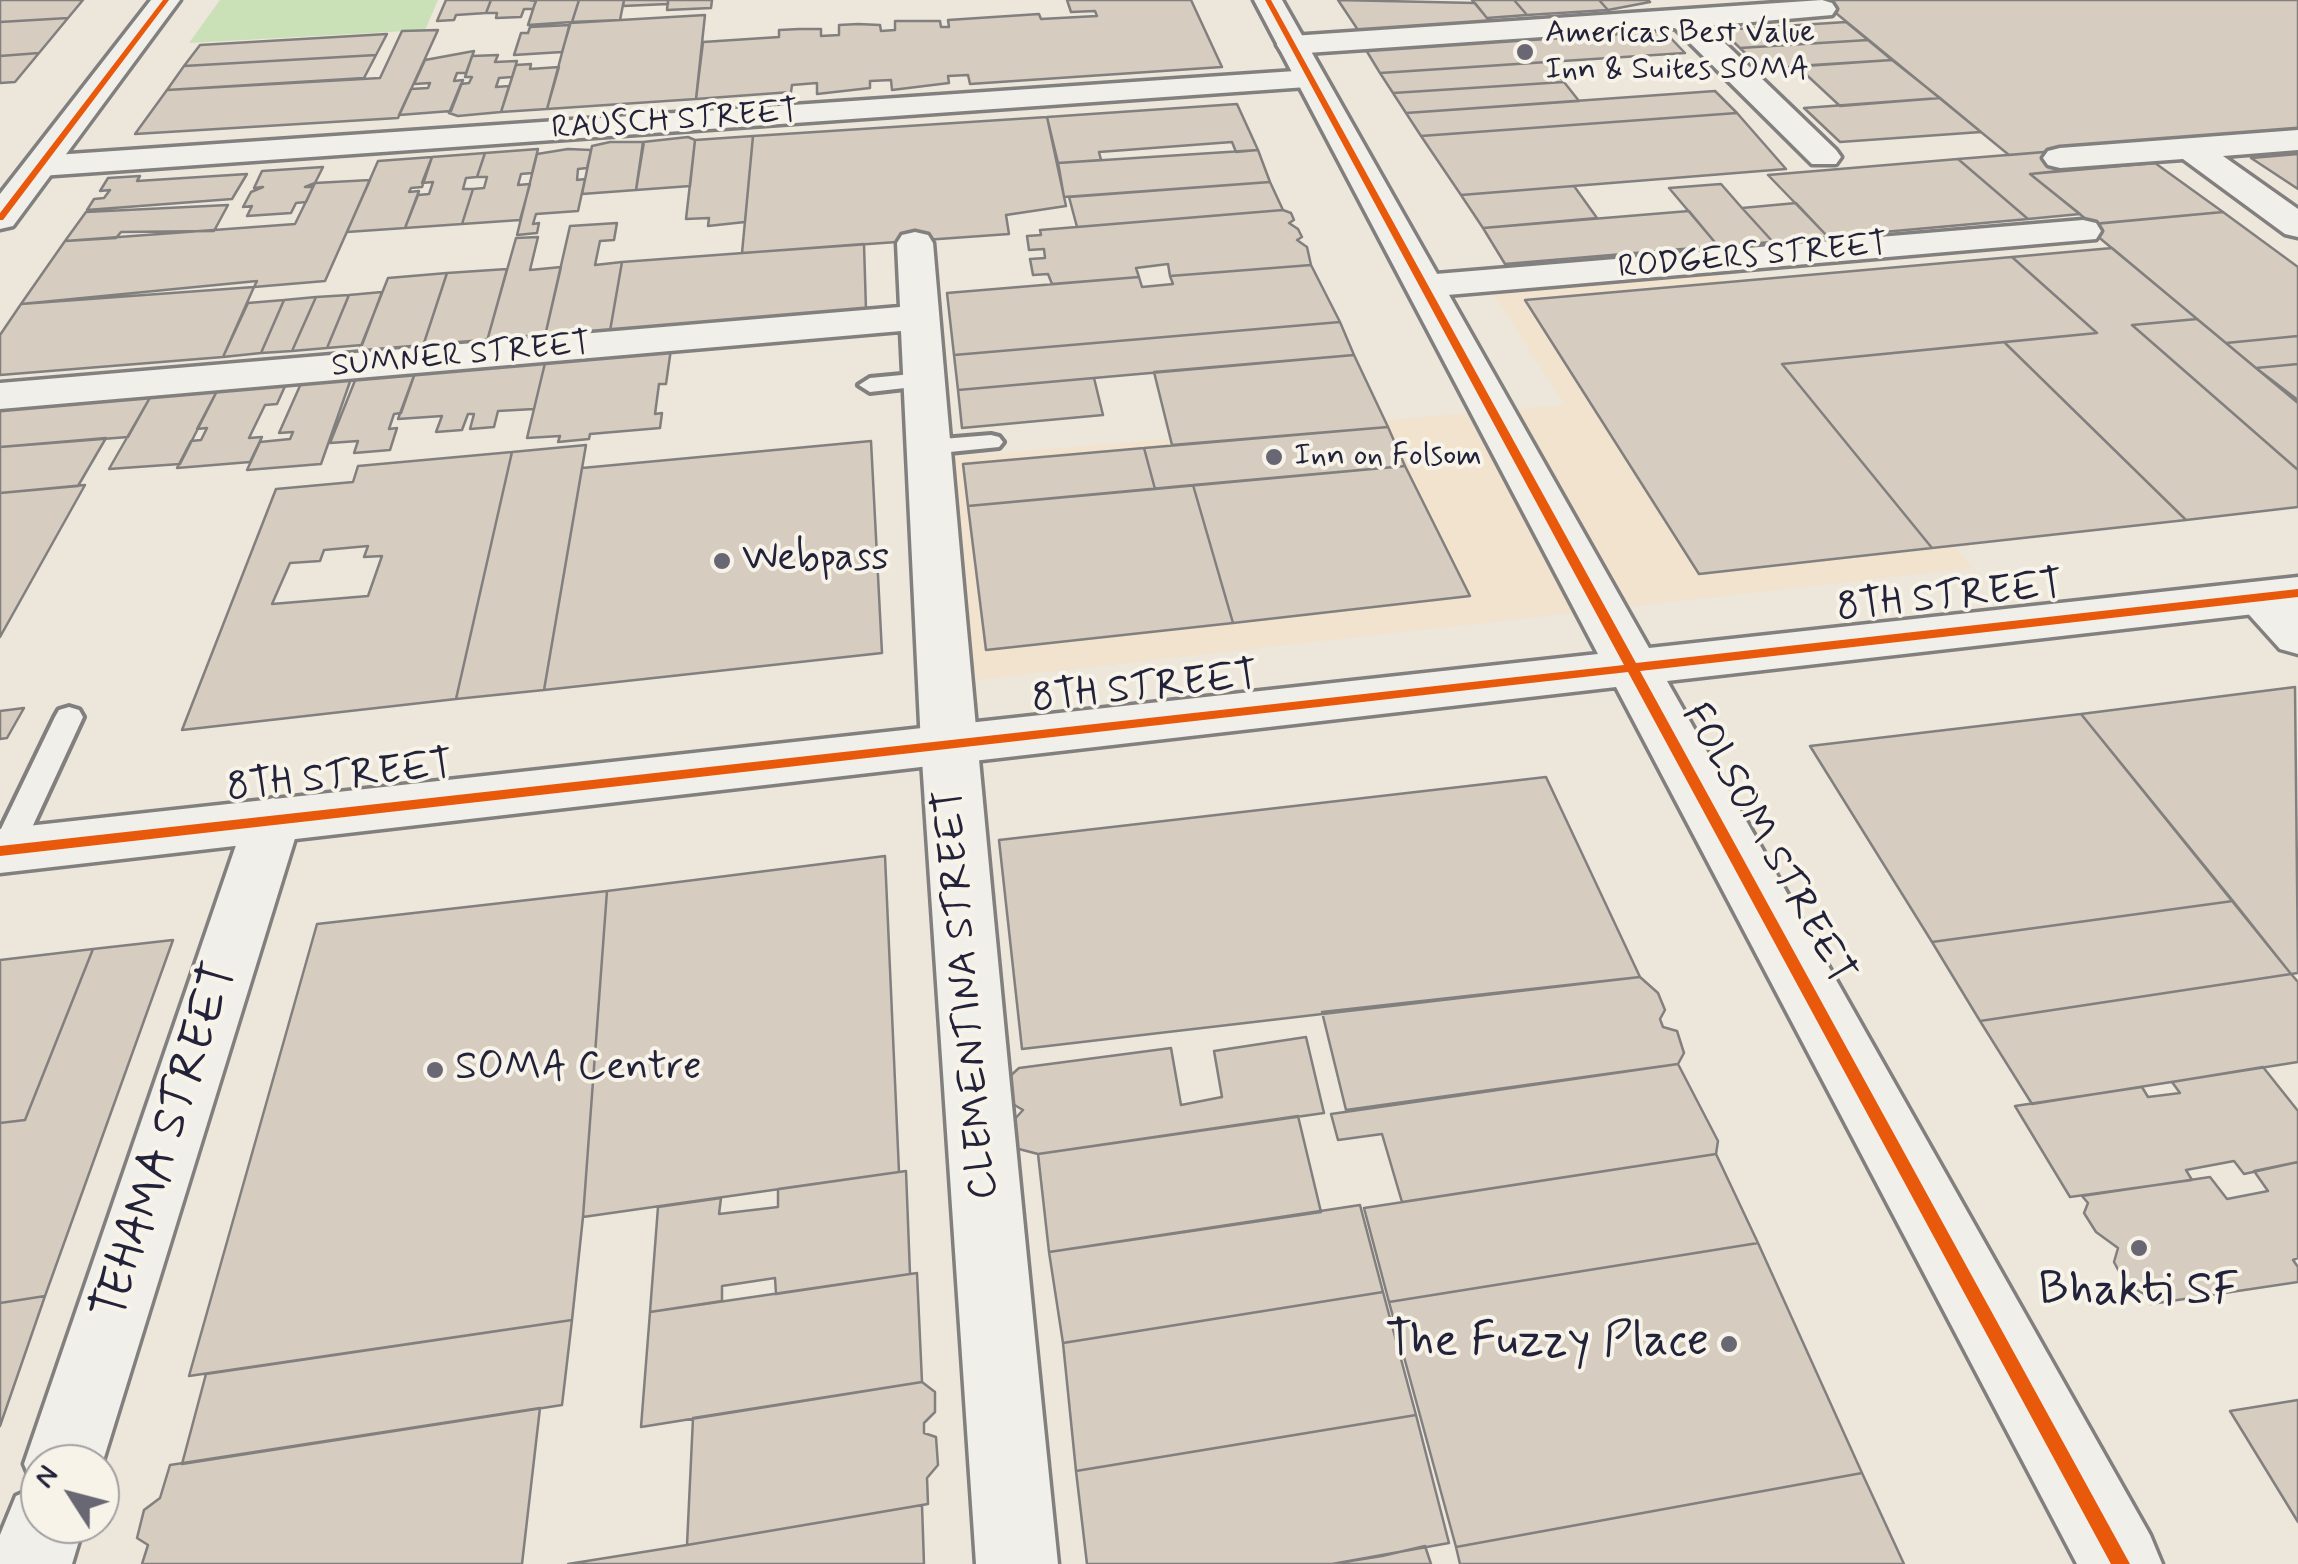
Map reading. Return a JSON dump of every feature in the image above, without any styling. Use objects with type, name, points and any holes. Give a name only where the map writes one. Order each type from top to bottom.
[{"type":"street","points":[[0,218],[166,0]]},
{"type":"street","name":"FOLSOM STREET","points":[[1268,0],[2121,1564]]},
{"type":"street","name":"RAUSCH STREET","points":[[40,166],[1301,62],[1683,18],[1822,9]]},
{"type":"street","points":[[1683,18],[1824,157]]},
{"type":"street","points":[[2060,158],[2298,140]]},
{"type":"street","points":[[2190,148],[2298,226]]},
{"type":"street","name":"RODGERS STREET","points":[[1424,286],[2082,232]]},
{"type":"street","name":"CLEMENTINA STREET","points":[[915,243],[948,745],[1017,1564]]},
{"type":"street","name":"SUMNER STREET","points":[[0,396],[922,317]]},
{"type":"street","points":[[2278,596],[2298,637]]},
{"type":"street","name":"8TH STREET","points":[[3,851],[2278,596]]},
{"type":"street","name":"TEHAMA STREET","points":[[70,1444],[273,819]]},
{"type":"lane","points":[[870,385],[924,380]]},
{"type":"lane","points":[[930,447],[992,442]]},
{"type":"lane","points":[[3,851],[69,717]]},
{"type":"shaded area","points":[[1718,275],[1973,568],[966,681],[945,458],[1565,405],[1494,295]]},
{"type":"green space","points":[[220,0],[438,0],[425,30],[189,43]]},
{"type":"building","points":[[0,0],[83,0],[68,18],[0,22]]},
{"type":"building","points":[[446,0],[491,0],[486,13],[437,21]]},
{"type":"building","points":[[491,0],[536,1],[533,9],[524,9],[521,17],[496,18],[497,13],[486,13]]},
{"type":"building","points":[[536,0],[579,0],[572,22],[528,25]]},
{"type":"building","points":[[579,0],[624,0],[620,20],[572,22]]},
{"type":"building","points":[[624,0],[668,0],[668,4],[623,6]]},
{"type":"building","points":[[668,0],[712,0],[711,8],[667,10]]},
{"type":"building","points":[[1067,0],[1191,0],[1222,67],[970,84],[968,75],[948,76],[949,83],[892,90],[891,80],[870,81],[870,88],[817,94],[817,83],[792,85],[791,92],[696,99],[703,42],[779,37],[779,30],[821,29],[821,36],[839,35],[839,25],[880,25],[881,31],[895,30],[895,21],[940,21],[941,27],[949,27],[948,20],[1039,14],[1041,19],[1097,16],[1095,11],[1071,12]]},
{"type":"building","points":[[1338,0],[1475,3],[1490,22],[1358,30]]},
{"type":"building","points":[[1472,0],[1514,0],[1527,15],[1487,18]]},
{"type":"building","points":[[1514,0],[1599,0],[1608,10],[1527,15]]},
{"type":"building","points":[[1599,0],[1648,0],[1650,2],[1608,10]]},
{"type":"building","points":[[1820,0],[2298,0],[2298,131],[2009,155]]},
{"type":"building","points":[[705,15],[696,99],[547,109],[570,23]]},
{"type":"building","points":[[68,18],[39,53],[0,56],[0,22]]},
{"type":"building","points":[[1846,22],[1868,40],[1740,48],[1721,30]]},
{"type":"building","points":[[570,25],[562,52],[514,55],[521,33],[528,33],[530,27]]},
{"type":"building","points":[[438,30],[398,118],[135,134],[167,90],[380,78],[402,31]]},
{"type":"building","name":"Americas Best Value Inn & Suites SOMA","points":[[1664,31],[1685,53],[1380,73],[1366,50]]},
{"type":"building","points":[[387,34],[376,55],[184,66],[200,45]]},
{"type":"building","points":[[1868,40],[1892,60],[1761,69],[1740,48]]},
{"type":"building","points":[[474,51],[466,73],[457,73],[454,81],[463,80],[451,111],[399,115],[411,89],[428,88],[430,83],[414,84],[425,60]]},
{"type":"building","points":[[39,53],[15,82],[0,83],[0,56]]},
{"type":"building","points":[[376,55],[364,78],[167,90],[184,66]]},
{"type":"building","points":[[498,55],[495,62],[517,61],[512,77],[499,78],[496,87],[509,86],[501,112],[458,116],[449,113],[461,84],[469,83],[472,77],[465,77],[472,56]]},
{"type":"building","points":[[1892,60],[1940,98],[1840,106],[1797,66]]},
{"type":"building","points":[[1547,62],[1564,82],[1393,93],[1380,73]]},
{"type":"building","points":[[531,64],[530,69],[559,67],[547,109],[501,112],[516,65]]},
{"type":"building","points":[[1564,82],[1579,101],[1406,113],[1393,93]]},
{"type":"building","points":[[1715,91],[1737,113],[1421,136],[1406,113]]},
{"type":"building","points":[[1940,98],[1981,132],[1840,142],[1804,108]]},
{"type":"building","points":[[1237,104],[1258,150],[1236,152],[1232,142],[1099,152],[1101,160],[1058,163],[1047,117]]},
{"type":"building","points":[[1737,113],[1786,169],[1461,195],[1421,136]]},
{"type":"building","points":[[1047,117],[1066,206],[1006,215],[1009,234],[742,253],[753,136]]},
{"type":"building","points":[[753,136],[745,222],[708,226],[709,218],[686,219],[695,140]]},
{"type":"building","points":[[688,137],[695,140],[690,186],[636,190],[643,142]]},
{"type":"building","points":[[644,142],[636,190],[582,194],[592,146]]},
{"type":"building","points":[[538,149],[532,173],[521,174],[518,185],[530,184],[520,220],[462,224],[473,189],[484,188],[487,177],[477,177],[485,153]]},
{"type":"building","points":[[591,150],[587,168],[578,169],[577,180],[585,179],[578,211],[536,214],[533,224],[539,223],[537,233],[517,235],[537,154]]},
{"type":"building","points":[[1258,150],[1270,182],[1064,197],[1058,163]]},
{"type":"building","points":[[2044,152],[2068,170],[2030,174],[2080,214],[2028,219],[1958,159]]},
{"type":"building","points":[[485,153],[477,177],[466,178],[463,189],[473,189],[462,224],[405,228],[418,195],[429,194],[433,182],[422,183],[432,157]]},
{"type":"building","points":[[2298,154],[2298,189],[2251,158]]},
{"type":"building","points":[[432,157],[422,187],[411,188],[409,192],[419,191],[405,228],[347,232],[378,161]]},
{"type":"building","points":[[1958,159],[2028,219],[1828,237],[1768,175]]},
{"type":"building","points":[[2155,163],[2223,212],[2092,224],[2030,174]]},
{"type":"building","points":[[323,167],[315,183],[305,187],[313,187],[306,202],[296,203],[291,213],[247,216],[252,206],[243,207],[251,192],[263,187],[254,188],[262,171]]},
{"type":"building","points":[[247,174],[232,199],[87,210],[94,199],[104,198],[110,190],[100,191],[108,178],[140,176],[137,181]]},
{"type":"building","points":[[370,180],[325,281],[254,287],[257,281],[21,304],[65,241],[295,224],[315,183]]},
{"type":"building","points":[[1270,182],[1283,210],[1077,227],[1069,197]]},
{"type":"building","points":[[1721,184],[1773,242],[1718,246],[1669,188]]},
{"type":"building","points":[[1574,186],[1597,218],[1483,228],[1461,195]]},
{"type":"building","points":[[1796,203],[1828,237],[1773,242],[1742,208]]},
{"type":"building","points":[[228,205],[214,231],[121,232],[116,238],[65,241],[86,212]]},
{"type":"building","points":[[1283,210],[1291,213],[1294,220],[1289,223],[1298,229],[1302,237],[1297,240],[1307,247],[1311,265],[1170,276],[1168,264],[1136,268],[1139,277],[1052,284],[1048,274],[1033,275],[1030,259],[1045,258],[1044,249],[1029,250],[1027,236],[1041,235],[1040,230]]},
{"type":"building","points":[[1689,211],[1718,246],[1505,264],[1483,228]]},
{"type":"building","points":[[2223,212],[2298,267],[2298,336],[2226,343],[2084,225]]},
{"type":"building","points":[[617,223],[614,240],[600,241],[595,265],[622,262],[610,331],[545,336],[570,226]]},
{"type":"building","points":[[538,237],[530,270],[561,267],[545,336],[487,341],[516,238]]},
{"type":"building","points":[[864,244],[866,310],[610,331],[622,262]]},
{"type":"building","points":[[2112,248],[2197,319],[2132,325],[2298,470],[2298,507],[2186,520],[2004,342],[2097,333],[2012,257]]},
{"type":"building","points":[[2012,257],[2097,333],[1782,364],[1932,548],[1699,574],[1525,300]]},
{"type":"building","points":[[1311,265],[1340,322],[954,355],[947,293],[1139,277],[1142,287],[1173,284],[1170,276]]},
{"type":"building","points":[[507,269],[487,341],[423,346],[447,273]]},
{"type":"building","points":[[447,273],[423,346],[359,351],[388,278]]},
{"type":"building","points":[[254,287],[223,357],[0,375],[0,335],[21,304]]},
{"type":"building","points":[[382,292],[362,345],[327,348],[349,295]]},
{"type":"building","points":[[349,295],[327,348],[292,351],[316,297]]},
{"type":"building","points":[[316,297],[292,351],[261,353],[284,300]]},
{"type":"building","points":[[284,300],[261,353],[223,357],[248,303]]},
{"type":"building","points":[[2197,319],[2298,403],[2298,470],[2132,325]]},
{"type":"building","points":[[1340,322],[1354,355],[958,390],[954,355]]},
{"type":"building","points":[[2298,336],[2298,364],[2256,368],[2226,343]]},
{"type":"building","points":[[2004,342],[2186,520],[1932,548],[1782,364]]},
{"type":"building","points":[[671,349],[666,384],[659,384],[655,414],[662,413],[660,428],[590,434],[589,439],[558,442],[560,436],[527,438],[546,359]]},
{"type":"building","points":[[1354,355],[1388,427],[1172,445],[1154,372]]},
{"type":"building","points":[[546,359],[534,409],[498,411],[494,427],[470,429],[474,414],[468,414],[462,430],[436,432],[442,416],[398,419],[415,373]]},
{"type":"building","points":[[2298,364],[2298,400],[2256,368]]},
{"type":"building","points":[[415,373],[401,413],[394,414],[389,429],[397,428],[390,450],[354,453],[358,441],[330,443],[356,378]]},
{"type":"building","points":[[352,376],[321,464],[247,470],[260,442],[290,439],[293,432],[279,433],[303,379]]},
{"type":"building","points":[[1094,378],[1103,415],[962,428],[958,390]]},
{"type":"building","points":[[286,384],[277,404],[265,405],[249,438],[262,437],[250,462],[177,468],[191,441],[201,440],[207,428],[197,429],[218,389]]},
{"type":"building","points":[[218,389],[180,464],[109,469],[152,394]]},
{"type":"building","points":[[152,394],[128,437],[0,447],[0,406]]},
{"type":"building","name":"Inn on Folsom","points":[[1388,427],[1405,466],[1155,489],[1144,448]]},
{"type":"building","points":[[106,438],[78,486],[0,493],[0,447]]},
{"type":"building","name":"Webpass","points":[[871,441],[882,653],[544,690],[582,468]]},
{"type":"building","points":[[586,445],[544,690],[456,699],[512,452]]},
{"type":"building","points":[[1144,448],[1155,489],[968,506],[963,464]]},
{"type":"building","points":[[512,452],[456,699],[182,730],[276,489],[353,482],[358,466]],"holes":[[[368,546],[364,557],[382,556],[368,596],[272,604],[290,563],[320,561],[324,550]]]},
{"type":"building","points":[[1405,466],[1470,596],[1233,623],[1193,485]]},
{"type":"building","points":[[85,485],[0,637],[0,493]]},
{"type":"building","points":[[1193,485],[1233,623],[986,650],[968,506]]},
{"type":"building","points":[[2295,687],[2298,973],[2291,974],[2081,714]]},
{"type":"building","points":[[24,708],[7,738],[0,739],[0,711]]},
{"type":"building","points":[[2081,714],[2233,901],[1932,942],[1810,746]]},
{"type":"building","points":[[1546,777],[1640,977],[1022,1049],[999,840]]},
{"type":"building","points":[[885,856],[899,1172],[583,1217],[607,891]]},
{"type":"building","name":"SOMA Centre","points":[[607,891],[572,1320],[189,1376],[317,924]]},
{"type":"building","points":[[2233,901],[2291,974],[1980,1021],[1932,942]]},
{"type":"building","points":[[173,940],[45,1296],[0,1303],[0,1123],[25,1120],[93,949]]},
{"type":"building","points":[[93,949],[25,1120],[0,1123],[0,960]]},
{"type":"building","points":[[2291,974],[2298,982],[2298,1062],[2032,1104],[1980,1021]]},
{"type":"building","points":[[1640,977],[1658,993],[1665,1010],[1660,1019],[1663,1027],[1677,1031],[1684,1053],[1678,1064],[1346,1110],[1322,1012]]},
{"type":"building","points":[[1306,1037],[1324,1113],[1038,1154],[1015,1148],[1012,1122],[1023,1110],[1011,1103],[1008,1078],[1019,1068],[1171,1048],[1181,1105],[1222,1097],[1214,1051]]},
{"type":"building","points":[[1678,1064],[1718,1141],[1716,1154],[1402,1202],[1382,1134],[1338,1140],[1331,1114]]},
{"type":"building","points":[[2263,1067],[2298,1111],[2298,1162],[2244,1174],[2234,1161],[2186,1170],[2192,1180],[2070,1197],[2015,1106],[2142,1087],[2148,1097],[2180,1093],[2172,1082]]},
{"type":"building","points":[[1298,1116],[1321,1212],[1049,1252],[1038,1154]]},
{"type":"building","points":[[1716,1154],[1758,1243],[1389,1302],[1364,1208]]},
{"type":"building","points":[[2298,1162],[2298,1258],[2293,1260],[2298,1267],[2298,1282],[2151,1304],[2144,1294],[2125,1283],[2114,1262],[2118,1248],[2096,1232],[2084,1213],[2088,1203],[2082,1196],[2210,1177],[2227,1199],[2268,1191],[2254,1171]]},
{"type":"building","points":[[906,1171],[910,1274],[776,1294],[775,1278],[722,1286],[722,1301],[650,1312],[658,1207],[721,1198],[719,1214],[778,1207],[778,1189]]},
{"type":"building","points":[[1360,1205],[1383,1292],[1063,1343],[1049,1252]]},
{"type":"building","points":[[1758,1243],[1862,1473],[1456,1547],[1389,1302]]},
{"type":"building","points":[[917,1273],[922,1382],[641,1427],[650,1312]]},
{"type":"building","points":[[1383,1292],[1416,1415],[1076,1471],[1063,1343]]},
{"type":"building","points":[[45,1296],[0,1426],[0,1303]]},
{"type":"building","points":[[572,1320],[562,1405],[182,1464],[206,1374]]},
{"type":"building","points":[[922,1382],[935,1392],[935,1412],[924,1423],[924,1433],[936,1437],[938,1465],[927,1478],[928,1504],[687,1545],[693,1418]]},
{"type":"building","points":[[2298,1400],[2298,1522],[2230,1411]]},
{"type":"building","points":[[540,1408],[522,1564],[142,1564],[148,1545],[137,1538],[144,1510],[160,1498],[170,1465]]},
{"type":"building","points":[[1416,1415],[1449,1543],[1332,1564],[1087,1564],[1076,1471]]},
{"type":"building","points":[[1862,1473],[1904,1564],[1460,1564],[1456,1547]]},
{"type":"building","points":[[922,1505],[924,1564],[568,1564],[687,1545]]},
{"type":"building","points":[[1425,1546],[1431,1564],[1332,1564],[1382,1556]]},
{"type":"cycle path","points":[[0,218],[166,0]]},
{"type":"cycle path","points":[[1268,0],[2121,1564]]},
{"type":"cycle path","points":[[0,851],[2298,593]]},
{"type":"place","name":"Americas Best Value Inn & Suites SOMA","points":[[1525,52]]},
{"type":"place","name":"Inn on Folsom","points":[[1274,457]]},
{"type":"place","name":"Webpass","points":[[722,561]]},
{"type":"place","name":"SOMA Centre","points":[[435,1070]]},
{"type":"place","name":"Bhakti SF","points":[[2139,1248]]},
{"type":"place","name":"The Fuzzy Place","points":[[1729,1344]]}]
